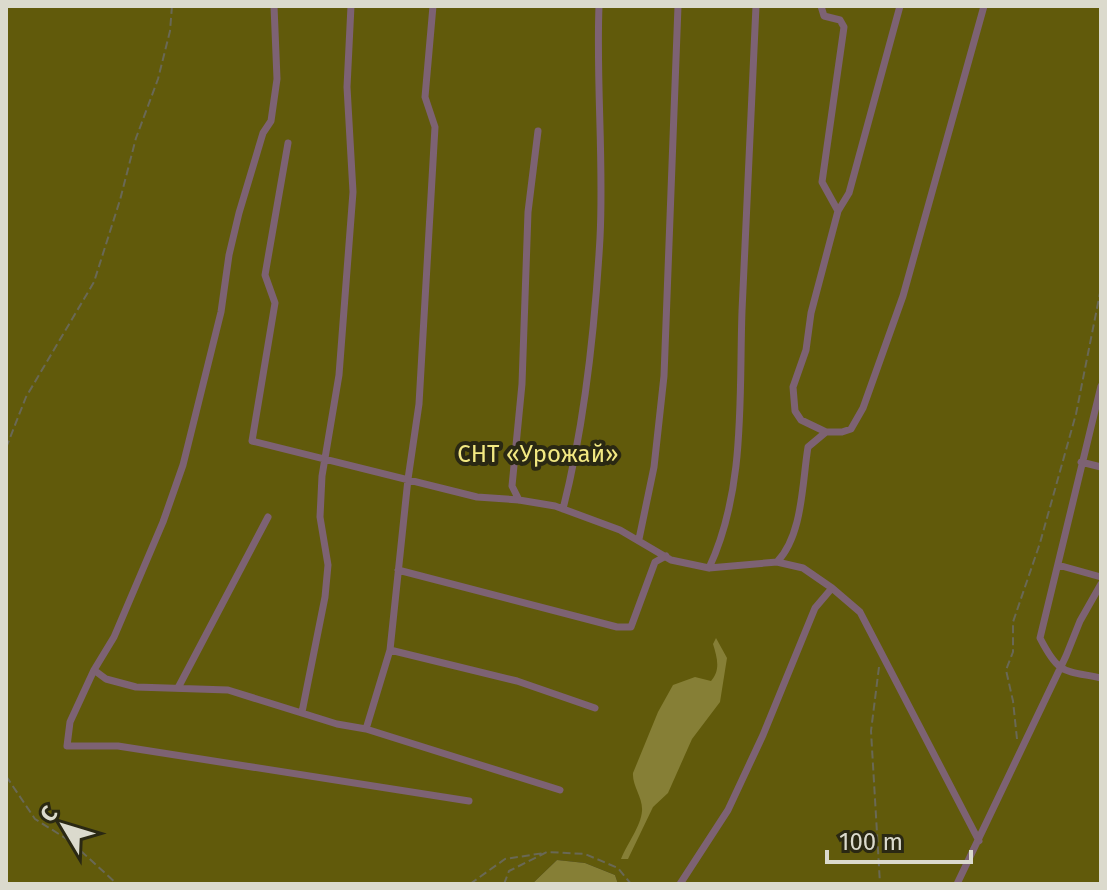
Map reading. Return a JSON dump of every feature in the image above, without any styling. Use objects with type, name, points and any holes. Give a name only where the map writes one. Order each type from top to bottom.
[{"type":"street","points":[[274,6],[277,79],[271,121],[263,133],[239,213],[221,312],[183,465],[163,522],[114,637],[94,670],[70,722],[67,746],[118,746],[469,801]]},
{"type":"street","points":[[302,712],[325,597],[328,565],[320,517],[325,461],[339,375],[353,192],[347,87],[351,6]]},
{"type":"street","points":[[366,729],[390,650],[419,404],[435,127],[425,97],[433,6]]},
{"type":"street","points":[[563,509],[583,415],[600,237],[599,6]]},
{"type":"street","points":[[639,539],[654,467],[664,376],[678,6]]},
{"type":"street","points":[[709,568],[719,547],[739,456],[756,6]]},
{"type":"street","points":[[821,6],[824,16],[840,20],[844,27],[822,182],[838,211]]},
{"type":"street","points":[[900,6],[849,193],[838,211],[811,313],[806,350],[793,387],[795,411],[801,420],[826,432],[851,429],[878,369],[907,281],[984,6]]},
{"type":"street","points":[[519,500],[512,486],[522,384],[528,212],[538,131]]},
{"type":"street","points":[[288,143],[265,275],[275,303],[252,441],[477,497],[519,500],[563,509],[620,530],[671,560],[709,568],[777,562],[803,568],[860,612],[979,841]]},
{"type":"street","points":[[1101,386],[1040,638],[1059,669],[1101,678]]},
{"type":"street","points":[[777,562],[789,550],[808,447],[826,432]]},
{"type":"street","points":[[1081,462],[1101,467]]},
{"type":"street","points":[[179,686],[268,517]]},
{"type":"street","points":[[398,570],[617,627],[631,627],[655,562],[666,556]]},
{"type":"street","points":[[1058,565],[1101,577]]},
{"type":"street","points":[[957,884],[1080,621],[1101,584]]},
{"type":"street","points":[[680,884],[728,810],[763,735],[815,608],[832,588]]},
{"type":"street","points":[[390,650],[517,681],[595,708]]},
{"type":"street","points":[[94,670],[106,679],[136,687],[179,686],[228,690],[337,724],[366,729],[560,790]]},
{"type":"path","points":[[6,448],[26,397],[94,282],[136,138],[158,79],[170,31],[172,6]]},
{"type":"path","points":[[1018,756],[1017,726],[1006,670],[1013,652],[1013,622],[1040,543],[1076,414],[1101,288]]},
{"type":"path","points":[[879,649],[879,675],[871,731],[880,884]]},
{"type":"path","points":[[6,776],[35,819],[70,841],[117,884]]},
{"type":"path","points":[[470,884],[505,859],[547,852],[585,854],[618,868],[631,884]]},
{"type":"path","points":[[504,884],[509,871],[547,852]]},
{"type":"green space","name":"СНТ «Урожай»","points":[[6,6],[1101,6],[1101,884],[618,884],[615,875],[585,863],[557,860],[532,884],[6,884]]},
{"type":"shaded area","points":[[716,638],[727,658],[720,702],[692,739],[668,793],[653,807],[628,859],[621,859],[642,811],[633,773],[658,712],[673,685],[695,677],[711,681],[717,668],[713,644]]},
{"type":"shaded area","points":[[557,860],[585,863],[615,875],[618,884],[532,884]]}]
